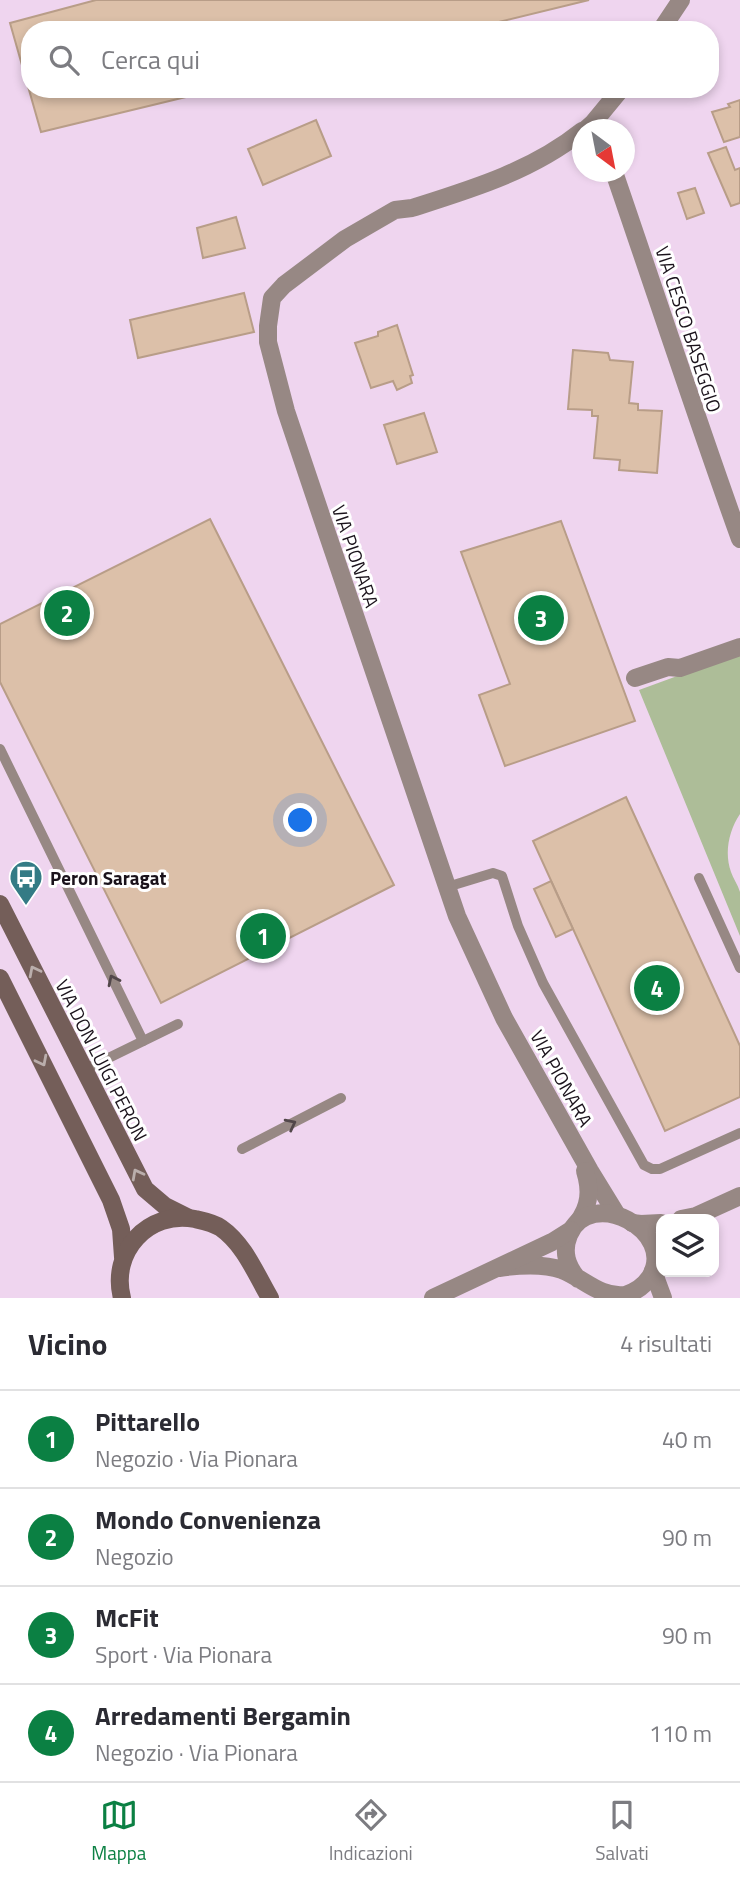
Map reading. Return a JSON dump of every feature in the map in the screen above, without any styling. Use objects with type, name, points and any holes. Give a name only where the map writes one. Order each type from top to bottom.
[{"type":"street","points":[[667,21],[681,0]]},
{"type":"street","name":"VIA PIONARA","points":[[596,119],[614,98]]},
{"type":"street","name":"VIA PIONARA","points":[[572,139],[514,173],[412,208],[395,211],[345,239],[284,285],[272,298],[268,342],[286,411],[337,564],[469,944],[504,1018],[576,1145],[624,1219]]},
{"type":"street","name":"VIA CESCO BASEGGIO","points":[[617,182],[698,424],[740,539]]},
{"type":"street","points":[[635,678],[668,667],[680,668],[740,647]]},
{"type":"street","name":"VIA DON LUIGI PERON","points":[[0,904],[145,1189],[164,1206],[187,1217],[218,1226],[232,1237],[270,1298]]},
{"type":"street","points":[[0,978],[111,1200],[121,1229],[123,1257]]},
{"type":"street","name":"VIA PIONARA","points":[[574,1227],[584,1214],[589,1194],[584,1164],[576,1145]]},
{"type":"street","points":[[699,1214],[740,1196]]},
{"type":"street","points":[[433,1298],[552,1242],[585,1217],[600,1213],[656,1224]]},
{"type":"street","points":[[120,1295],[119,1273],[123,1257],[133,1241],[149,1228],[168,1220],[187,1217]]},
{"type":"street","points":[[499,1268],[524,1265],[558,1269],[605,1294],[621,1297],[634,1292],[642,1286],[656,1260],[653,1247],[644,1231],[624,1219]]},
{"type":"street","points":[[574,1227],[565,1247],[572,1272],[578,1279]]},
{"type":"street","points":[[659,1277],[663,1298]]},
{"type":"lane","points":[[0,749],[143,1041]]},
{"type":"lane","points":[[447,887],[493,873],[502,876],[517,926],[543,983],[644,1165],[660,1169],[740,1133]]},
{"type":"lane","points":[[699,878],[740,968]]},
{"type":"lane","points":[[84,1070],[178,1024]]},
{"type":"lane","points":[[242,1149],[341,1098]]},
{"type":"green space","points":[[740,653],[740,814],[730,834],[728,850],[731,872],[740,892],[740,936],[639,690]]},
{"type":"building","points":[[96,0],[589,0],[503,21],[21,21],[21,62],[10,23]]},
{"type":"building","points":[[31,98],[182,98],[41,132]]},
{"type":"building","points":[[740,100],[740,137],[724,142],[712,112],[730,107],[728,104]]},
{"type":"building","points":[[316,120],[331,156],[263,185],[248,149]]},
{"type":"building","points":[[726,147],[735,170],[740,168],[740,203],[731,206],[708,153]]},
{"type":"building","points":[[695,188],[704,213],[687,219],[678,193]]},
{"type":"building","points":[[236,217],[245,248],[203,258],[197,228]]},
{"type":"building","points":[[244,293],[254,332],[138,358],[130,320]]},
{"type":"building","points":[[397,325],[413,375],[410,376],[412,383],[397,390],[393,381],[371,388],[355,343],[378,336],[378,332]]},
{"type":"building","points":[[573,350],[608,353],[610,360],[633,362],[629,403],[638,404],[638,410],[662,411],[657,473],[619,470],[620,460],[594,458],[598,416],[592,416],[592,410],[568,409]]},
{"type":"building","points":[[424,413],[437,452],[397,464],[384,425]]},
{"type":"building","points":[[210,519],[394,885],[161,1003],[0,682],[0,624]]},
{"type":"building","points":[[561,521],[635,721],[505,766],[479,695],[510,684],[461,552]]},
{"type":"building","points":[[626,797],[740,1046],[740,1097],[665,1131],[533,841]]},
{"type":"building","points":[[551,881],[573,929],[556,937],[534,889]]},
{"type":"place","name":"Mondo Convenienza","points":[[67,613]]},
{"type":"place","name":"McFit","points":[[541,618]]},
{"type":"place","name":"Peron Saragat","points":[[26,907]]},
{"type":"place","name":"Pittarello","points":[[263,936]]},
{"type":"place","name":"Arredamenti Bergamin","points":[[657,988]]}]
